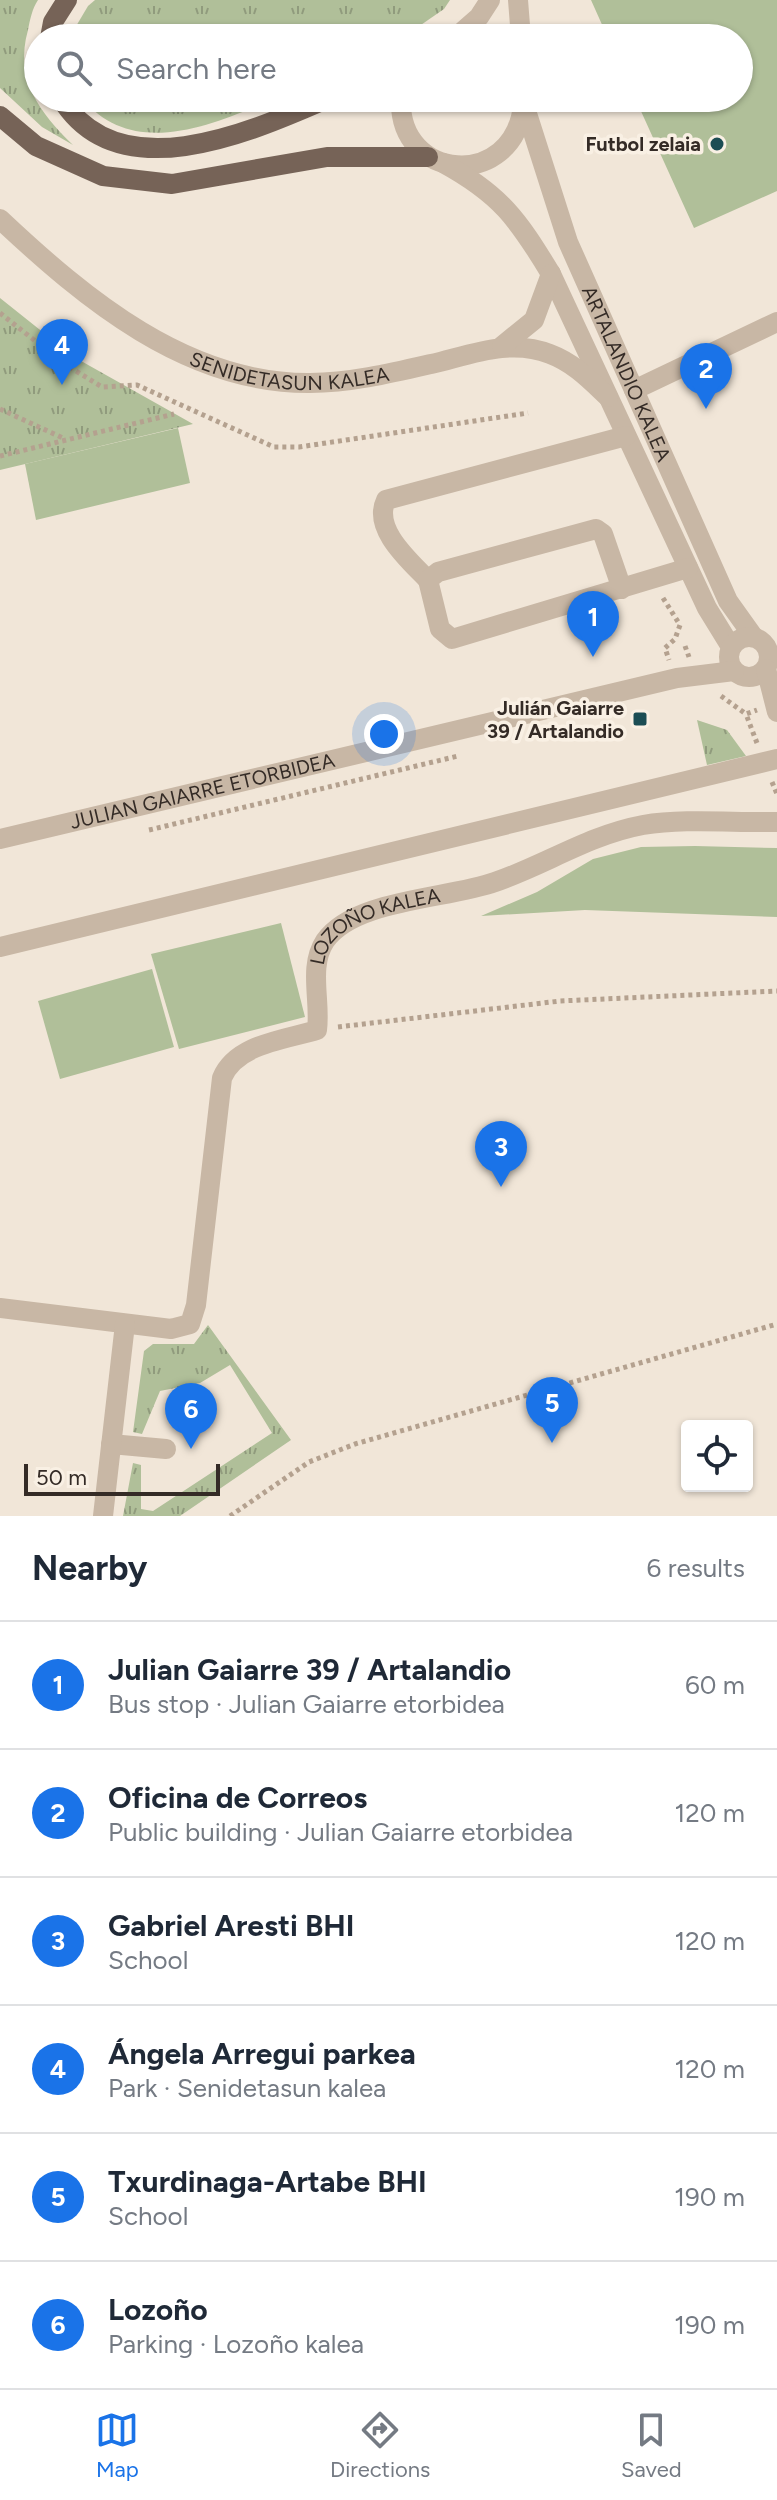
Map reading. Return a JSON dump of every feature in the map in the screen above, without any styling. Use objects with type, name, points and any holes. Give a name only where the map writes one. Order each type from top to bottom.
[{"type":"main road","points":[[53,24],[67,0]]},
{"type":"main road","points":[[70,112],[95,135],[121,144],[180,149],[260,127],[296,112]]},
{"type":"main road","points":[[0,116],[36,146],[103,176],[172,184],[327,157],[436,160]]},
{"type":"street","points":[[471,24],[490,0]]},
{"type":"street","points":[[518,0],[520,24]]},
{"type":"street","points":[[403,112],[405,128],[436,160],[462,167],[482,163],[500,154],[517,130],[521,112]]},
{"type":"street","name":"ARTALANDIO KALEA","points":[[527,112],[568,242],[728,601],[764,637]]},
{"type":"street","name":"ARTALANDIO KALEA","points":[[436,160],[498,198],[526,232],[551,274],[688,568],[731,647]]},
{"type":"street","name":"SENIDETASUN KALEA","points":[[0,219],[62,275],[130,326],[191,360],[242,373],[310,383],[378,375],[507,347],[548,353],[577,368],[608,397]]},
{"type":"street","points":[[507,347],[534,320],[551,274]]},
{"type":"street","points":[[634,390],[777,322]]},
{"type":"street","points":[[626,436],[386,500],[382,515],[396,547],[428,580],[440,629],[452,639],[688,568]]},
{"type":"street","points":[[428,580],[438,572],[596,529],[603,534],[622,589]]},
{"type":"street","points":[[764,637],[768,649],[766,669],[776,708],[738,674],[728,659],[731,647],[740,638],[764,637]]},
{"type":"street","points":[[738,674],[755,677],[766,669]]},
{"type":"street","name":"JULIAN GAIARRE ETORBIDEA","points":[[0,839],[662,681],[738,674]]},
{"type":"street","points":[[0,947],[777,759]]},
{"type":"street","name":"LOZOÑO KALEA","points":[[317,1030],[320,1008],[315,959],[340,925],[362,914],[495,882],[593,838],[645,825],[777,822]]},
{"type":"street","points":[[0,1308],[171,1329],[190,1324],[196,1305],[222,1078],[228,1064],[239,1054],[317,1030]]},
{"type":"street","points":[[103,1516],[125,1324]]},
{"type":"street","points":[[111,1444],[166,1449]]},
{"type":"path","points":[[0,313],[63,363],[102,387],[137,385],[274,447],[299,447],[528,413]]},
{"type":"path","points":[[0,409],[66,440]]},
{"type":"path","points":[[0,456],[174,414]]},
{"type":"path","points":[[317,1030],[560,1001],[777,992]]},
{"type":"path","points":[[230,1516],[309,1462],[355,1444],[777,1324]]},
{"type":"green space","points":[[0,0],[38,0],[30,24],[24,24],[24,110],[0,88]]},
{"type":"green space","points":[[95,0],[450,0],[444,9],[422,24],[77,24]]},
{"type":"green space","name":"Futbol zelaia","points":[[591,0],[777,0],[777,191],[694,228],[641,112],[753,112],[753,24],[602,24]]},
{"type":"green space","points":[[26,112],[44,112],[73,145],[42,127]]},
{"type":"green space","points":[[97,112],[242,112],[201,126],[149,133],[125,128]]},
{"type":"green space","points":[[0,298],[74,357],[193,424],[0,470]]},
{"type":"green space","points":[[178,428],[190,483],[36,520],[25,464]]},
{"type":"green space","points":[[697,720],[727,730],[746,756],[707,765]]},
{"type":"green space","points":[[641,847],[777,848],[777,917],[585,910],[481,916],[537,892],[593,859]]},
{"type":"green space","points":[[281,923],[305,1017],[179,1049],[151,954]]},
{"type":"green space","points":[[152,969],[174,1047],[60,1079],[38,1001]]},
{"type":"green space","points":[[208,1325],[291,1440],[180,1516],[123,1516],[133,1463],[141,1465],[141,1509],[153,1511],[272,1433],[230,1365],[200,1383],[160,1391],[142,1434],[133,1432],[144,1351],[153,1344],[194,1344]]},
{"type":"place","name":"Futbol zelaia","points":[[717,144]]},
{"type":"place","name":"Ángela Arregui parkea","points":[[62,385]]},
{"type":"place","name":"Oficina de Correos","points":[[706,409]]},
{"type":"place","name":"Julian Gaiarre 39 / Artalandio","points":[[593,657]]},
{"type":"place","name":"Julián Gaiarre 39 / Artalandio","points":[[640,719]]},
{"type":"place","name":"Gabriel Aresti BHI","points":[[501,1187]]},
{"type":"place","name":"Txurdinaga-Artabe BHI","points":[[552,1443]]},
{"type":"place","name":"Lozoño","points":[[191,1449]]}]
